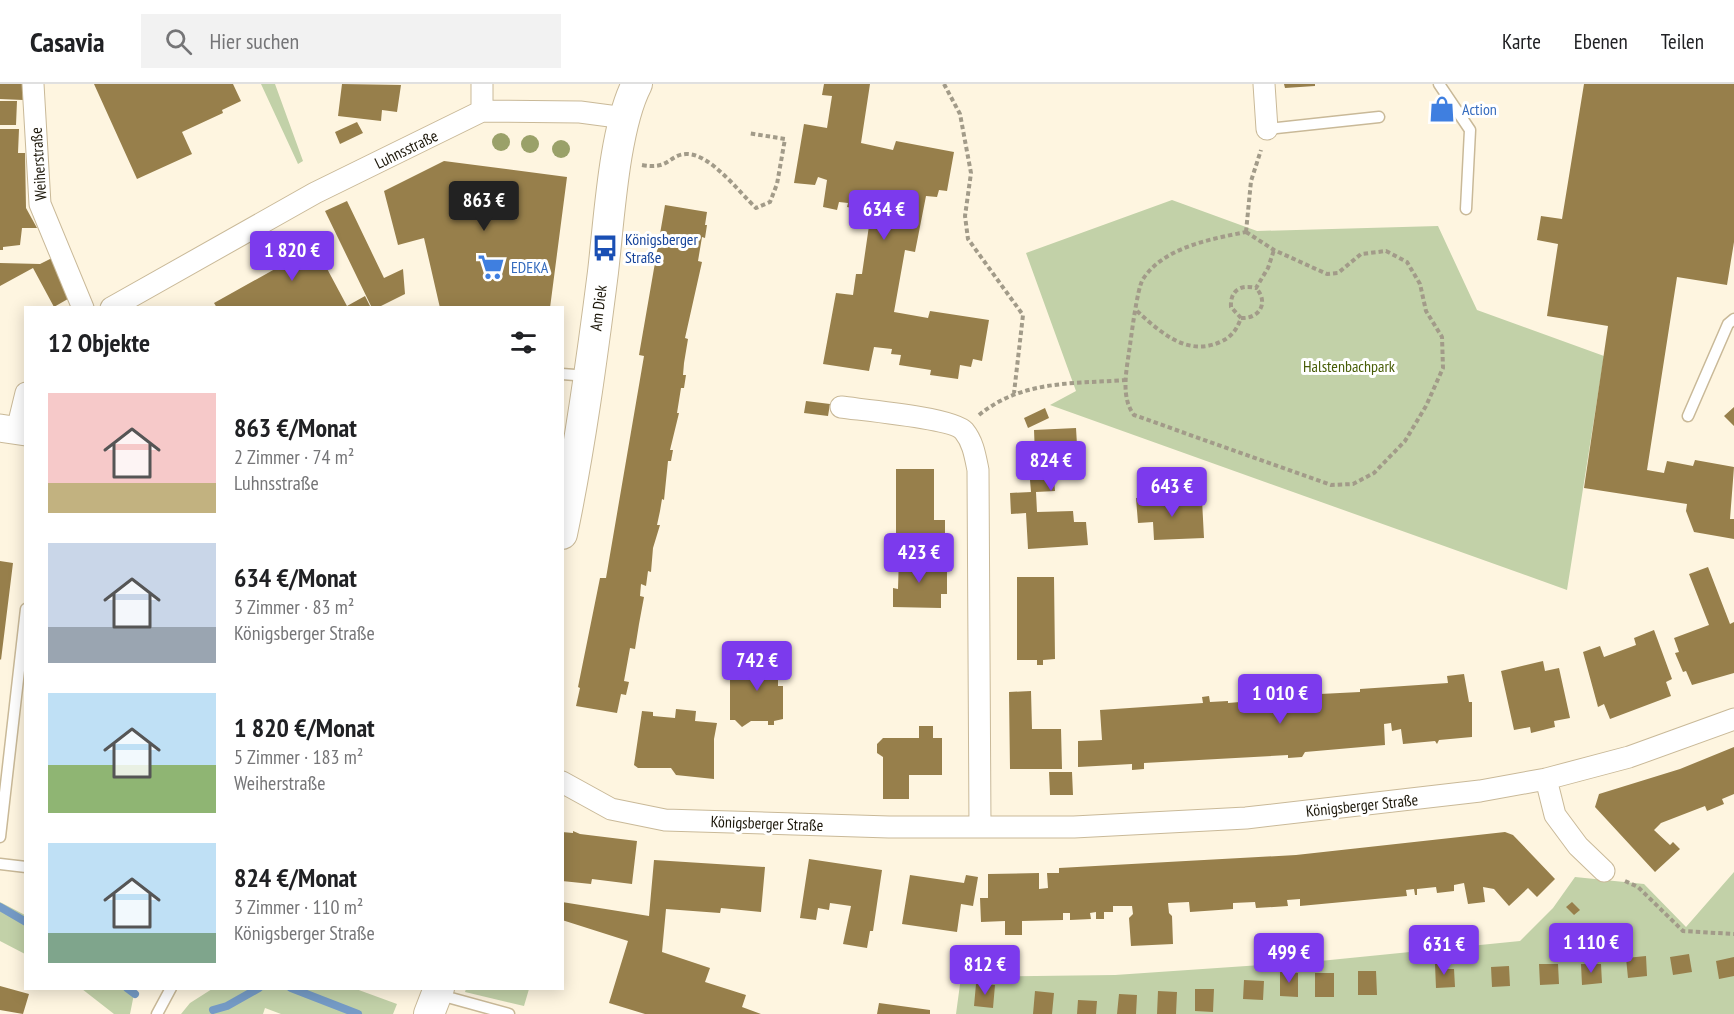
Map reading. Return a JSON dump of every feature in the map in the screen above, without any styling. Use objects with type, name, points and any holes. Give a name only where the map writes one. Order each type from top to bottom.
[{"type":"main road","name":"Am Diek","points":[[564,510],[575,375],[625,118],[637,84]]},
{"type":"street","name":"Weiherstraße","points":[[33,84],[40,204],[82,306]]},
{"type":"street","points":[[482,84],[482,111]]},
{"type":"street","points":[[1264,84],[1268,129]]},
{"type":"street","name":"Luhnsstraße","points":[[115,306],[329,186],[482,111],[580,112],[625,118]]},
{"type":"street","points":[[14,430],[24,399]]},
{"type":"street","points":[[841,407],[938,421],[962,429],[974,447],[978,470],[980,827]]},
{"type":"street","name":"Königsberger Straße","points":[[564,783],[611,809],[666,820],[1074,827],[1246,818],[1480,791],[1546,779],[1629,757],[1734,719]]},
{"type":"street","points":[[1546,779],[1555,815],[1578,846],[1604,871]]},
{"type":"lane","points":[[1439,84],[1470,130],[1466,209]]},
{"type":"lane","points":[[1268,129],[1379,117]]},
{"type":"lane","points":[[1688,416],[1728,324],[1734,319]]},
{"type":"lane","points":[[0,837],[24,627]]},
{"type":"lane","points":[[0,864],[24,867]]},
{"type":"lane","points":[[157,1014],[170,990]]},
{"type":"lane","points":[[435,999],[509,1014]]},
{"type":"path","points":[[944,84],[960,114],[971,173],[965,216],[968,239],[1023,315],[1014,393]]},
{"type":"path","points":[[1246,232],[1251,181],[1268,129]]},
{"type":"path","points":[[617,161],[658,168],[684,154],[706,158],[756,208],[770,202],[777,184],[784,140],[748,133]]},
{"type":"path","points":[[1246,232],[1274,250],[1327,274],[1338,273],[1361,254],[1386,251],[1407,262],[1420,284],[1426,311],[1442,337],[1443,368],[1426,406],[1405,441],[1374,473],[1353,484],[1331,485],[1134,415],[1128,407],[1125,380],[1142,280],[1162,261],[1188,246],[1246,232]]},
{"type":"path","points":[[1256,288],[1268,268],[1274,250]]},
{"type":"path","points":[[1247,286],[1256,288],[1261,293],[1263,303],[1259,312],[1251,318],[1241,318],[1231,307],[1231,298],[1236,290],[1247,286]]},
{"type":"path","points":[[1137,311],[1160,332],[1193,347],[1210,347],[1225,340],[1237,330],[1241,318]]},
{"type":"path","points":[[962,429],[991,406],[1014,393],[1042,386],[1125,380]]},
{"type":"path","points":[[1604,871],[1638,887],[1683,931],[1734,934]]},
{"type":"green space","points":[[261,84],[275,84],[303,161],[298,164]]},
{"type":"green space","name":"Halstenbachpark","points":[[1172,200],[1257,231],[1438,226],[1477,310],[1604,356],[1567,590],[1050,405],[1076,391],[1026,253]]},
{"type":"green space","points":[[1734,872],[1734,1014],[956,1014],[961,977],[1115,975],[1320,961],[1520,941],[1553,908],[1575,877],[1644,884],[1686,927]]},
{"type":"green space","points":[[0,902],[24,914],[24,953],[0,941]]},
{"type":"green space","points":[[83,990],[135,990],[130,1014],[114,1014]]},
{"type":"green space","points":[[210,990],[359,990],[397,1004],[393,1014],[281,1014],[265,1008],[263,1014],[181,1014],[190,1003]]},
{"type":"green space","points":[[466,990],[529,990],[524,1006],[465,992]]},
{"type":"building","points":[[0,84],[22,84],[23,100],[0,99]]},
{"type":"building","points":[[94,84],[233,84],[241,101],[222,110],[223,113],[182,132],[192,154],[137,179]]},
{"type":"building","points":[[342,84],[401,85],[397,112],[382,110],[381,121],[338,116]]},
{"type":"building","points":[[824,84],[870,84],[861,143],[893,150],[896,141],[954,152],[947,191],[939,190],[937,197],[926,196],[915,252],[905,250],[894,312],[928,318],[930,311],[989,320],[982,361],[973,359],[971,367],[960,365],[958,379],[930,375],[931,370],[899,365],[901,355],[891,354],[892,349],[874,347],[869,371],[823,364],[836,293],[853,295],[856,274],[862,274],[871,212],[847,207],[848,203],[839,202],[837,210],[823,207],[827,180],[818,177],[815,185],[794,183],[804,124],[827,128],[832,96],[822,95]]},
{"type":"building","points":[[1284,84],[1315,84],[1315,86],[1285,88]]},
{"type":"building","points":[[1584,84],[1734,84],[1734,242],[1727,285],[1677,277],[1647,470],[1664,473],[1667,461],[1693,466],[1695,460],[1734,467],[1730,519],[1734,519],[1734,539],[1694,532],[1686,511],[1687,504],[1584,488],[1608,326],[1547,316],[1558,244],[1537,240],[1541,216],[1562,219]]},
{"type":"building","points":[[0,101],[17,101],[16,125],[0,125]]},
{"type":"building","points":[[357,122],[363,133],[340,144],[335,132]]},
{"type":"building","points":[[0,129],[19,129],[18,153],[25,153],[26,208],[37,228],[22,228],[20,245],[3,247],[3,250],[0,250]]},
{"type":"building","points":[[444,161],[567,177],[550,306],[440,306],[424,238],[398,245],[384,191]]},
{"type":"building","points":[[347,201],[384,278],[403,269],[405,294],[381,306],[371,306],[325,211]]},
{"type":"building","points":[[665,205],[707,212],[705,225],[707,225],[705,238],[702,237],[698,261],[702,262],[685,338],[688,339],[683,375],[686,375],[684,388],[681,388],[677,413],[679,413],[670,450],[673,450],[671,461],[668,461],[664,500],[662,499],[657,525],[660,525],[653,548],[651,572],[648,571],[646,586],[641,584],[640,596],[644,597],[635,649],[630,648],[624,681],[629,682],[626,695],[621,694],[617,713],[576,706],[600,578],[606,578],[644,356],[639,355]]},
{"type":"building","points":[[309,235],[347,306],[216,306],[214,303],[275,269],[266,252],[258,257],[257,255],[288,237],[292,244]]},
{"type":"building","points":[[52,258],[73,296],[53,306],[33,268],[0,286],[0,263],[40,264]]},
{"type":"building","points":[[365,296],[370,306],[347,306]]},
{"type":"building","points":[[806,401],[830,404],[828,416],[804,413]]},
{"type":"building","points":[[1734,407],[1734,426],[1724,416]]},
{"type":"building","points":[[1045,408],[1049,418],[1028,428],[1024,418]]},
{"type":"building","points":[[1076,428],[1079,478],[1054,479],[1055,491],[1036,492],[1037,512],[1073,511],[1074,522],[1086,522],[1088,545],[1028,549],[1026,513],[1011,514],[1010,493],[1031,492],[1030,480],[1036,480],[1034,430]]},
{"type":"building","points":[[896,469],[934,469],[934,520],[945,520],[945,539],[915,539],[914,553],[890,553],[890,537],[896,537]]},
{"type":"building","points":[[1151,497],[1152,503],[1202,500],[1204,538],[1154,540],[1153,522],[1138,523],[1136,498]]},
{"type":"building","points":[[899,555],[922,555],[922,567],[947,567],[947,594],[941,594],[941,608],[893,607],[893,588],[898,589]]},
{"type":"building","points":[[0,561],[13,563],[1,660],[0,659]]},
{"type":"building","points":[[1708,567],[1730,624],[1734,622],[1734,673],[1692,685],[1686,671],[1683,672],[1675,653],[1679,652],[1674,638],[1709,625],[1689,574]]},
{"type":"building","points":[[1017,577],[1054,577],[1055,659],[1043,660],[1043,665],[1037,665],[1037,660],[1017,660]]},
{"type":"building","points":[[1654,630],[1672,679],[1666,682],[1671,696],[1610,719],[1604,704],[1598,707],[1583,652],[1600,646],[1604,657],[1636,645],[1634,638]]},
{"type":"building","points":[[743,658],[783,658],[783,675],[778,676],[778,686],[783,686],[783,719],[774,721],[774,725],[768,725],[768,721],[751,721],[742,727],[735,720],[730,720],[730,676],[743,676]]},
{"type":"building","points":[[1543,661],[1545,671],[1559,668],[1570,718],[1554,721],[1555,727],[1531,733],[1530,727],[1514,730],[1501,671]]},
{"type":"building","points":[[1464,674],[1469,702],[1472,702],[1472,737],[1439,740],[1437,744],[1435,741],[1403,744],[1401,729],[1392,731],[1391,723],[1384,724],[1385,745],[1305,752],[1302,757],[1288,758],[1288,755],[1144,763],[1144,769],[1132,770],[1132,764],[1078,767],[1078,741],[1102,740],[1100,710],[1203,703],[1202,697],[1209,696],[1210,702],[1228,701],[1228,703],[1264,700],[1264,694],[1300,691],[1300,695],[1360,692],[1360,689],[1448,683],[1447,676]]},
{"type":"building","points":[[1031,691],[1032,729],[1061,729],[1062,769],[1010,769],[1009,692]]},
{"type":"building","points":[[676,709],[696,711],[695,721],[717,723],[714,739],[714,779],[676,775],[671,768],[638,768],[634,765],[642,711],[653,712],[653,716],[675,718]]},
{"type":"building","points":[[919,726],[933,726],[933,738],[942,738],[942,775],[909,775],[909,799],[883,799],[883,757],[877,753],[877,744],[883,738],[919,738]]},
{"type":"building","points":[[1734,747],[1734,794],[1722,799],[1724,804],[1707,811],[1705,806],[1661,823],[1654,830],[1670,845],[1673,842],[1680,849],[1655,872],[1595,807],[1599,794],[1680,769]]},
{"type":"building","points":[[1049,772],[1072,772],[1073,795],[1050,795]]},
{"type":"building","points":[[573,831],[580,834],[637,841],[632,884],[592,879],[591,884],[564,881],[564,832],[573,833]]},
{"type":"building","points":[[1505,832],[1513,835],[1555,879],[1537,897],[1528,888],[1509,906],[1494,889],[1483,887],[1485,902],[1468,904],[1464,883],[1454,885],[1454,891],[1437,893],[1436,887],[1417,889],[1417,895],[1415,895],[1414,889],[1406,890],[1407,896],[1300,906],[1300,899],[1287,900],[1288,906],[1256,908],[1255,902],[1233,903],[1233,909],[1190,912],[1189,902],[1168,903],[1169,913],[1172,916],[1173,944],[1131,946],[1129,918],[1133,914],[1132,906],[1113,906],[1113,912],[1104,912],[1104,919],[1096,919],[1096,912],[1090,913],[1091,919],[1070,920],[1070,913],[1063,913],[1063,920],[1022,921],[1022,935],[1005,935],[1005,921],[981,922],[980,898],[988,898],[988,874],[1039,873],[1039,889],[1048,888],[1047,873],[1059,873],[1059,868],[1296,855]]},
{"type":"building","points":[[809,859],[882,870],[873,931],[870,931],[867,948],[843,944],[851,906],[830,903],[829,910],[818,908],[816,920],[800,918]]},
{"type":"building","points":[[654,860],[765,867],[761,912],[721,908],[720,913],[666,909],[662,952],[710,968],[705,982],[746,995],[742,1007],[761,1014],[645,1014],[609,1003],[628,941],[564,921],[564,902],[649,916]]},
{"type":"building","points":[[910,875],[964,883],[966,875],[978,877],[973,906],[961,904],[957,932],[902,924]]},
{"type":"building","points":[[1572,902],[1580,910],[1574,915],[1566,907]]},
{"type":"building","points":[[1689,954],[1692,972],[1673,975],[1670,957]]},
{"type":"building","points":[[1646,956],[1647,976],[1628,978],[1626,958]]},
{"type":"building","points":[[1734,957],[1734,976],[1719,979],[1716,961]]},
{"type":"building","points":[[1447,963],[1447,969],[1454,969],[1455,987],[1436,988],[1435,964]]},
{"type":"building","points":[[1539,964],[1558,964],[1559,984],[1540,985]]},
{"type":"building","points":[[1581,964],[1601,964],[1602,983],[1582,985]]},
{"type":"building","points":[[1509,966],[1510,986],[1492,987],[1491,967]]},
{"type":"building","points":[[1358,971],[1376,971],[1377,995],[1358,995]]},
{"type":"building","points":[[1280,972],[1298,973],[1298,997],[1280,996]]},
{"type":"building","points":[[1315,973],[1334,973],[1334,997],[1315,997]]},
{"type":"building","points":[[1244,980],[1264,981],[1263,1000],[1243,999]]},
{"type":"building","points":[[976,984],[995,985],[993,1008],[974,1006]]},
{"type":"building","points":[[0,986],[29,994],[23,1014],[0,1010]]},
{"type":"building","points":[[1195,989],[1214,989],[1213,1012],[1195,1011]]},
{"type":"building","points":[[1035,991],[1054,993],[1052,1014],[1033,1014]]},
{"type":"building","points":[[1158,991],[1177,992],[1176,1014],[1157,1014]]},
{"type":"building","points":[[1119,994],[1137,995],[1136,1014],[1117,1014]]},
{"type":"building","points":[[1078,1000],[1097,1001],[1096,1014],[1077,1014]]},
{"type":"building","points":[[879,1003],[930,1010],[930,1014],[877,1014]]},
{"type":"waterway","points":[[0,907],[24,921]]},
{"type":"waterway","points":[[130,990],[135,994]]},
{"type":"waterway","points":[[213,1010],[227,1006],[255,990]]},
{"type":"waterway","points":[[296,990],[358,1014]]},
{"type":"place","name":"Action","points":[[1442,109]]},
{"type":"place","name":"Königsberger Straße","points":[[605,248]]},
{"type":"place","name":"EDEKA","points":[[491,267]]}]
